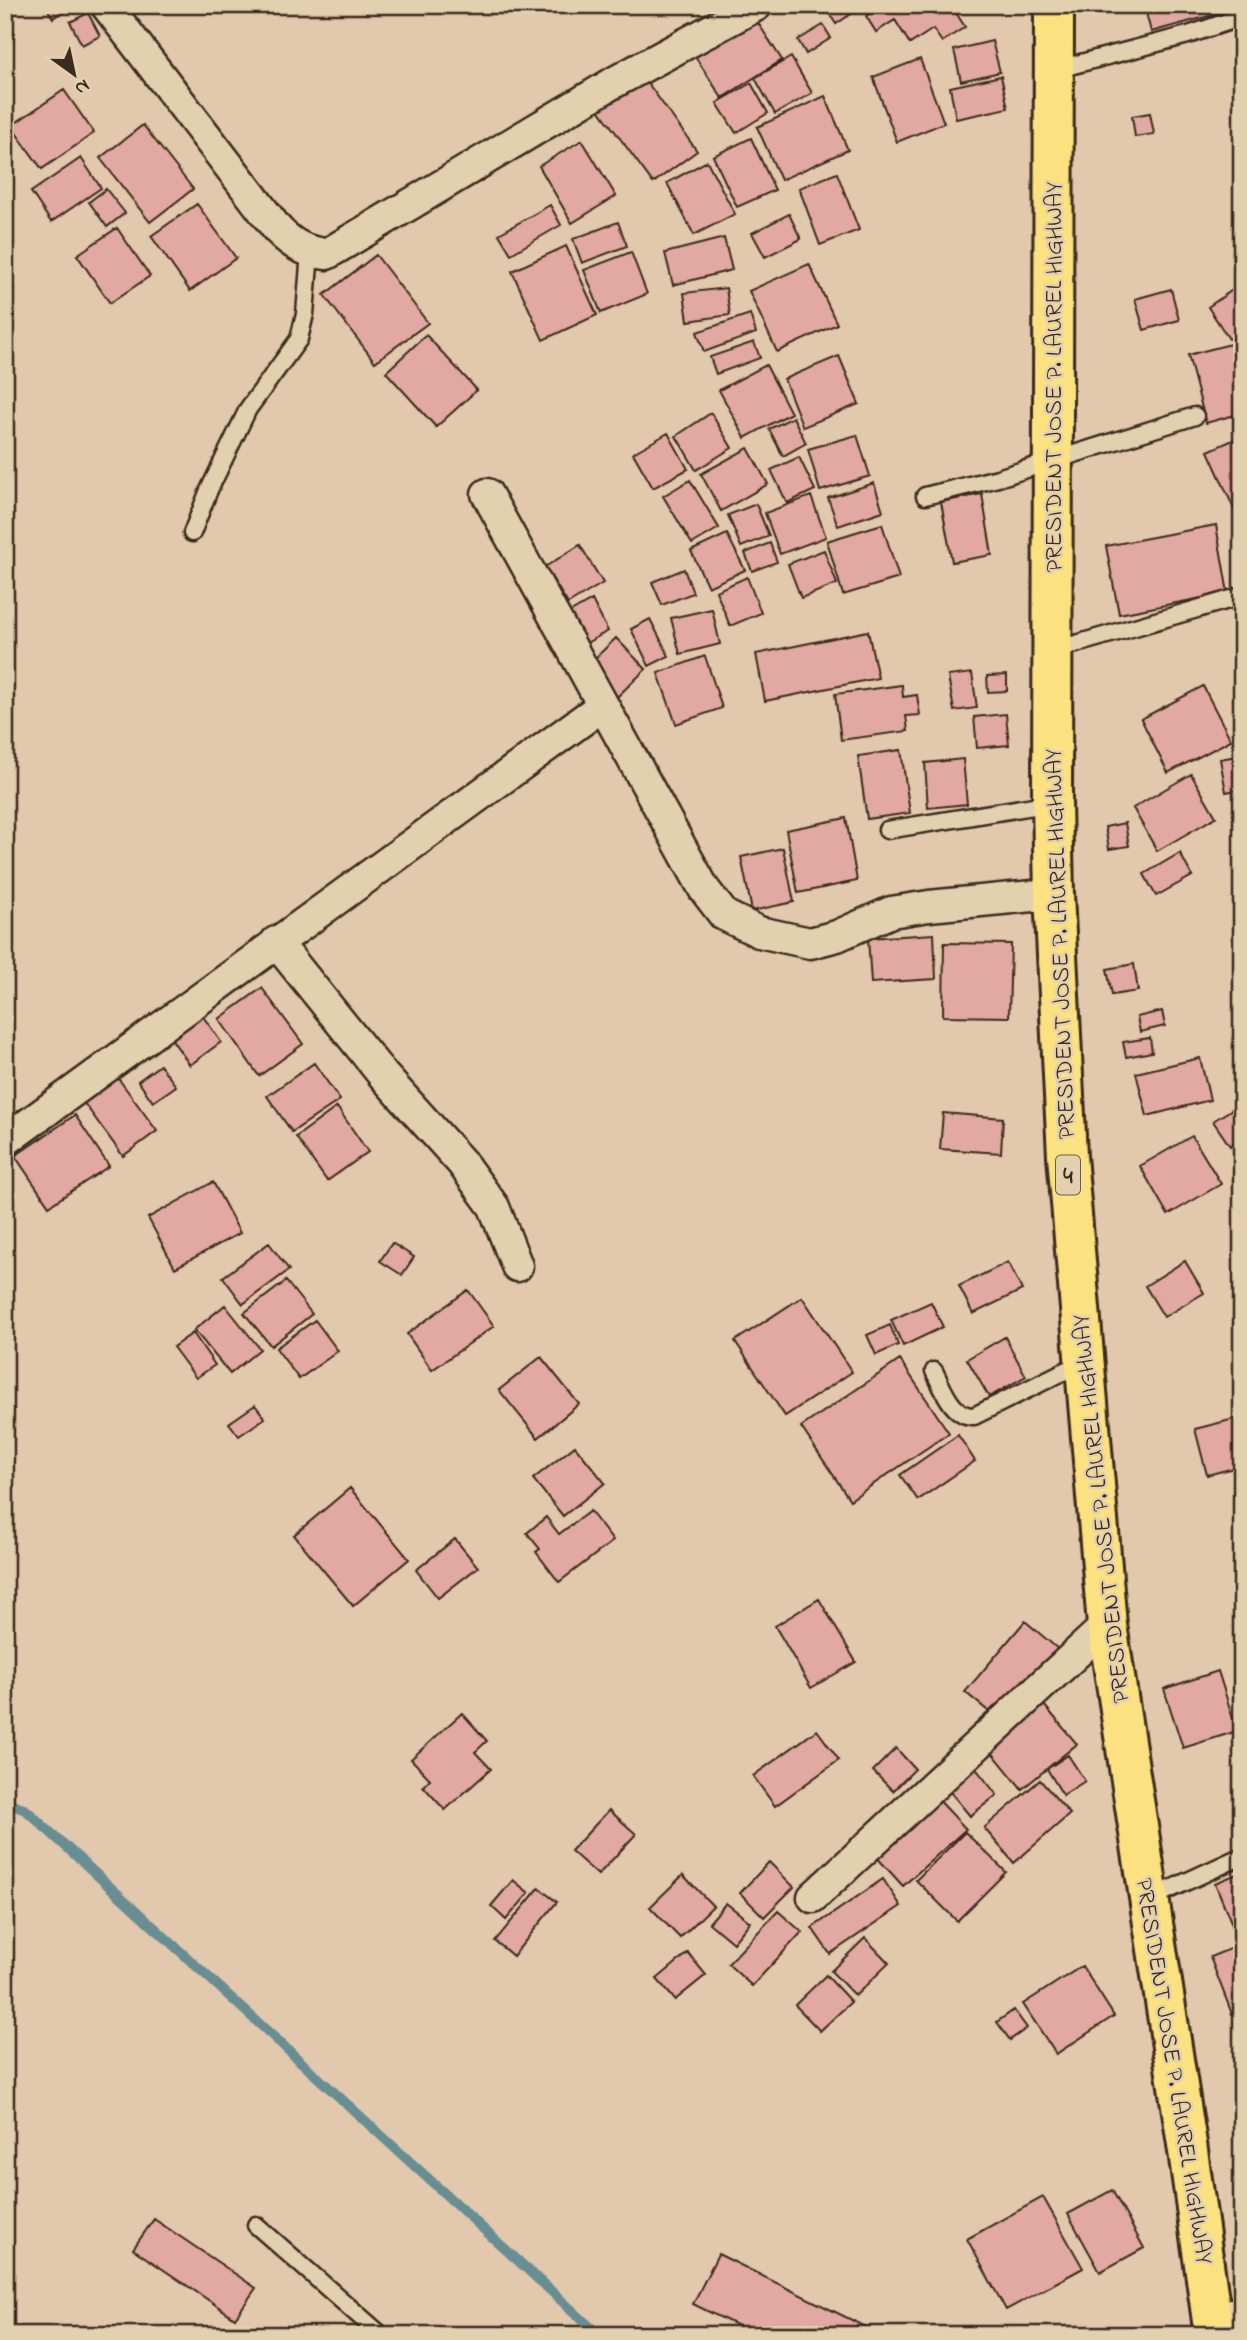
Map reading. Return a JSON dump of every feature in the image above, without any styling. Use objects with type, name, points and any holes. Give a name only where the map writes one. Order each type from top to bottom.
[{"type":"highway","name":"PRESIDENT JOSE P. LAUREL HIGHWAY","points":[[1054,5],[1052,803],[1066,1156],[1107,1625],[1187,2144],[1223,2324]]},
{"type":"street","points":[[106,5],[278,230],[293,245],[310,252],[327,254],[613,83],[757,5]]},
{"type":"street","points":[[487,494],[704,890],[724,915],[759,932],[810,943],[837,936],[891,912],[1054,894]]},
{"type":"street","points":[[5,1142],[602,706]]},
{"type":"street","points":[[276,942],[360,1047],[463,1163],[494,1207],[517,1266]]},
{"type":"street","points":[[813,1897],[1107,1625]]},
{"type":"lane","points":[[1054,70],[1188,36],[1242,17]]},
{"type":"lane","points":[[192,533],[247,409],[299,339],[305,314],[310,252]]},
{"type":"lane","points":[[925,496],[998,478],[1195,416]]},
{"type":"lane","points":[[1052,651],[1242,596]]},
{"type":"lane","points":[[887,830],[1052,803]]},
{"type":"lane","points":[[934,1371],[957,1411],[965,1416],[974,1416],[1083,1362]]},
{"type":"lane","points":[[1148,1899],[1242,1856]]},
{"type":"lane","points":[[256,2225],[381,2335]]},
{"type":"building","points":[[45,5],[72,5],[53,18]]},
{"type":"building","points":[[824,5],[854,5],[857,10],[836,24]]},
{"type":"building","points":[[883,5],[951,5],[965,27],[942,42],[933,29],[910,44],[895,20],[876,32],[866,16]]},
{"type":"building","points":[[1144,5],[1242,5],[1242,7],[1151,32]]},
{"type":"building","points":[[751,12],[782,60],[722,98],[691,50]]},
{"type":"building","points":[[88,13],[100,36],[82,45],[70,22]]},
{"type":"building","points":[[823,25],[831,38],[806,54],[798,40]]},
{"type":"building","points":[[992,41],[1000,72],[961,81],[954,50]]},
{"type":"building","points":[[791,57],[812,93],[775,114],[755,78]]},
{"type":"building","points":[[920,59],[944,123],[897,142],[873,77]]},
{"type":"building","points":[[639,71],[697,151],[653,183],[594,103]]},
{"type":"building","points":[[1001,76],[1008,108],[956,119],[950,87]]},
{"type":"building","points":[[751,83],[768,113],[736,133],[717,103]]},
{"type":"building","points":[[64,90],[94,133],[42,169],[11,126]]},
{"type":"building","points":[[825,96],[848,150],[781,180],[757,127]]},
{"type":"building","points":[[1150,113],[1154,134],[1135,137],[1132,116]]},
{"type":"building","points":[[143,125],[193,189],[150,222],[100,158]]},
{"type":"building","points":[[751,138],[775,190],[737,207],[713,156]]},
{"type":"building","points":[[582,140],[616,196],[572,223],[539,166]]},
{"type":"building","points":[[81,158],[101,188],[51,222],[31,192]]},
{"type":"building","points":[[707,161],[735,214],[694,235],[667,183]]},
{"type":"building","points":[[837,173],[859,230],[820,245],[799,188]]},
{"type":"building","points":[[106,189],[125,213],[107,227],[89,202]]},
{"type":"building","points":[[197,204],[236,258],[190,291],[151,236]]},
{"type":"building","points":[[550,205],[561,225],[511,254],[499,234]]},
{"type":"building","points":[[789,214],[801,239],[765,257],[752,233]]},
{"type":"building","points":[[618,222],[627,246],[582,263],[573,239]]},
{"type":"building","points":[[117,228],[150,276],[110,303],[77,255]]},
{"type":"building","points":[[724,238],[732,270],[673,285],[665,253]]},
{"type":"building","points":[[566,246],[597,315],[543,340],[512,271]]},
{"type":"building","points":[[631,252],[647,294],[601,313],[584,270]]},
{"type":"building","points":[[376,255],[428,323],[375,362],[324,295]]},
{"type":"building","points":[[809,264],[837,324],[777,352],[749,291]]},
{"type":"building","points":[[726,288],[730,315],[688,321],[684,293]]},
{"type":"building","points":[[1171,289],[1179,320],[1144,330],[1135,299]]},
{"type":"building","points":[[1234,289],[1242,300],[1242,334],[1240,332],[1229,339],[1208,307]]},
{"type":"building","points":[[750,314],[756,333],[704,352],[697,332]]},
{"type":"building","points":[[426,335],[477,390],[436,427],[386,372]]},
{"type":"building","points":[[1242,341],[1242,413],[1206,423],[1188,355]]},
{"type":"building","points":[[754,342],[760,358],[716,374],[710,357]]},
{"type":"building","points":[[839,356],[859,404],[803,427],[784,379]]},
{"type":"building","points":[[766,365],[791,413],[745,438],[719,390]]},
{"type":"building","points":[[711,413],[732,448],[696,470],[676,436]]},
{"type":"building","points":[[793,417],[806,443],[783,456],[769,429]]},
{"type":"building","points":[[668,433],[688,469],[653,488],[633,453]]},
{"type":"building","points":[[857,435],[870,476],[820,491],[808,449]]},
{"type":"building","points":[[1242,436],[1242,505],[1234,509],[1208,451]]},
{"type":"building","points":[[748,448],[768,484],[721,511],[701,474]]},
{"type":"building","points":[[799,457],[815,490],[787,503],[771,470]]},
{"type":"building","points":[[690,480],[719,528],[692,544],[663,496]]},
{"type":"building","points":[[874,483],[883,511],[838,526],[828,498]]},
{"type":"building","points":[[982,494],[992,555],[952,562],[941,502]]},
{"type":"building","points":[[811,496],[826,537],[780,554],[765,513]]},
{"type":"building","points":[[756,504],[769,536],[741,547],[728,515]]},
{"type":"building","points":[[882,524],[899,578],[843,595],[827,541]]},
{"type":"building","points":[[1216,525],[1228,593],[1119,614],[1106,546]]},
{"type":"building","points":[[727,534],[745,570],[708,587],[691,551]]},
{"type":"building","points":[[770,543],[777,562],[752,571],[745,553]]},
{"type":"building","points":[[580,545],[603,583],[568,604],[545,567]]},
{"type":"building","points":[[824,550],[837,584],[801,598],[788,564]]},
{"type":"building","points":[[684,569],[693,593],[662,605],[652,582]]},
{"type":"building","points":[[747,577],[761,613],[730,626],[716,591]]},
{"type":"building","points":[[592,600],[608,631],[581,646],[564,616]]},
{"type":"building","points":[[712,609],[720,644],[680,654],[671,618]]},
{"type":"building","points":[[650,619],[669,656],[649,666],[631,629]]},
{"type":"building","points":[[868,631],[878,678],[765,701],[756,654]]},
{"type":"building","points":[[616,638],[646,669],[617,697],[587,666]]},
{"type":"building","points":[[705,656],[722,708],[676,724],[658,673]]},
{"type":"building","points":[[972,673],[977,708],[954,711],[948,676]]},
{"type":"building","points":[[1007,675],[1007,691],[988,692],[987,676]]},
{"type":"building","points":[[902,685],[903,697],[917,695],[920,715],[906,716],[908,731],[841,740],[835,694]]},
{"type":"building","points":[[1203,686],[1231,740],[1168,773],[1141,719]]},
{"type":"building","points":[[1006,714],[1009,745],[977,748],[974,717]]},
{"type":"building","points":[[901,750],[910,813],[867,819],[858,756]]},
{"type":"building","points":[[1242,755],[1242,789],[1226,792],[1220,759]]},
{"type":"building","points":[[963,759],[967,804],[928,808],[925,763]]},
{"type":"building","points":[[1191,774],[1216,817],[1157,851],[1133,808]]},
{"type":"building","points":[[846,818],[857,881],[798,893],[786,830]]},
{"type":"building","points":[[1125,823],[1129,846],[1109,849],[1105,827]]},
{"type":"building","points":[[783,848],[794,902],[752,911],[741,857]]},
{"type":"building","points":[[1180,853],[1192,876],[1156,896],[1144,874]]},
{"type":"building","points":[[934,934],[936,979],[871,983],[868,938]]},
{"type":"building","points":[[944,943],[1011,944],[1009,1017],[943,1016]]},
{"type":"building","points":[[1134,964],[1138,991],[1112,995],[1107,969]]},
{"type":"building","points":[[262,988],[303,1044],[259,1076],[219,1019]]},
{"type":"building","points":[[197,1008],[221,1042],[190,1065],[165,1030]]},
{"type":"building","points":[[1162,1011],[1165,1026],[1140,1032],[1137,1017]]},
{"type":"building","points":[[1150,1038],[1152,1052],[1126,1057],[1123,1042]]},
{"type":"building","points":[[1200,1058],[1210,1100],[1147,1116],[1136,1073]]},
{"type":"building","points":[[314,1063],[340,1100],[292,1132],[267,1096]]},
{"type":"building","points":[[160,1065],[176,1086],[153,1102],[138,1081]]},
{"type":"building","points":[[118,1078],[157,1131],[123,1156],[84,1103]]},
{"type":"building","points":[[1242,1103],[1242,1138],[1230,1146],[1213,1121]]},
{"type":"building","points":[[337,1107],[368,1152],[327,1181],[296,1137]]},
{"type":"building","points":[[943,1113],[1003,1118],[1001,1153],[940,1149]]},
{"type":"building","points":[[75,1115],[109,1166],[49,1206],[15,1156]]},
{"type":"building","points":[[1192,1136],[1221,1184],[1168,1215],[1140,1166]]},
{"type":"building","points":[[213,1182],[240,1233],[175,1268],[148,1218]]},
{"type":"building","points":[[269,1243],[289,1270],[243,1304],[223,1277]]},
{"type":"building","points":[[392,1243],[414,1257],[402,1275],[380,1261]]},
{"type":"building","points":[[1185,1261],[1204,1293],[1164,1317],[1145,1286]]},
{"type":"building","points":[[1008,1262],[1022,1290],[973,1314],[959,1286]]},
{"type":"building","points":[[286,1281],[312,1314],[271,1346],[244,1313]]},
{"type":"building","points":[[468,1290],[494,1326],[432,1370],[407,1334]]},
{"type":"building","points":[[802,1297],[852,1372],[785,1416],[735,1341]]},
{"type":"building","points":[[931,1302],[943,1327],[903,1346],[891,1320]]},
{"type":"building","points":[[225,1305],[260,1349],[230,1374],[194,1330]]},
{"type":"building","points":[[315,1320],[338,1351],[299,1379],[276,1348]]},
{"type":"building","points":[[890,1325],[898,1345],[876,1355],[867,1335]]},
{"type":"building","points":[[193,1333],[215,1365],[196,1378],[173,1347]]},
{"type":"building","points":[[1005,1337],[1026,1376],[989,1397],[967,1359]]},
{"type":"building","points":[[541,1357],[579,1404],[538,1438],[499,1390]]},
{"type":"building","points":[[900,1360],[949,1433],[850,1500],[801,1427]]},
{"type":"building","points":[[255,1405],[265,1418],[239,1436],[229,1423]]},
{"type":"building","points":[[1242,1417],[1242,1466],[1207,1475],[1195,1429]]},
{"type":"building","points":[[958,1435],[975,1461],[918,1500],[900,1475]]},
{"type":"building","points":[[575,1446],[605,1483],[563,1516],[533,1479]]},
{"type":"building","points":[[350,1488],[409,1559],[353,1606],[294,1535]]},
{"type":"building","points":[[590,1511],[613,1541],[559,1582],[536,1552],[540,1549],[527,1533],[546,1517],[559,1534]]},
{"type":"building","points":[[455,1539],[478,1567],[438,1598],[416,1570]]},
{"type":"building","points":[[819,1599],[856,1662],[811,1688],[775,1626]]},
{"type":"building","points":[[1025,1621],[1058,1649],[998,1719],[965,1692]]},
{"type":"building","points":[[1218,1671],[1237,1731],[1183,1748],[1164,1689]]},
{"type":"building","points":[[1044,1705],[1077,1744],[1022,1789],[990,1750]]},
{"type":"building","points":[[462,1713],[487,1741],[475,1752],[491,1769],[445,1810],[423,1786],[430,1779],[411,1759]]},
{"type":"building","points":[[817,1730],[839,1760],[775,1806],[753,1776]]},
{"type":"building","points":[[896,1748],[915,1769],[893,1791],[873,1771]]},
{"type":"building","points":[[1068,1755],[1085,1781],[1063,1795],[1047,1769]]},
{"type":"building","points":[[974,1766],[997,1795],[970,1816],[947,1788]]},
{"type":"building","points":[[1040,1780],[1070,1814],[1014,1863],[984,1828]]},
{"type":"building","points":[[935,1796],[966,1829],[903,1886],[873,1853]]},
{"type":"building","points":[[609,1810],[636,1834],[598,1875],[571,1851]]},
{"type":"building","points":[[965,1832],[1006,1872],[957,1921],[916,1880]]},
{"type":"building","points":[[769,1862],[794,1887],[764,1917],[740,1893]]},
{"type":"building","points":[[1242,1872],[1242,1937],[1238,1939],[1215,1883]]},
{"type":"building","points":[[683,1875],[713,1906],[680,1938],[650,1907]]},
{"type":"building","points":[[883,1879],[901,1906],[830,1954],[812,1928]]},
{"type":"building","points":[[513,1880],[529,1893],[506,1920],[491,1906]]},
{"type":"building","points":[[539,1888],[557,1902],[513,1956],[495,1941]]},
{"type":"building","points":[[726,1903],[750,1922],[733,1943],[709,1923]]},
{"type":"building","points":[[778,1911],[802,1932],[752,1986],[728,1964]]},
{"type":"building","points":[[865,1938],[889,1963],[855,1996],[831,1971]]},
{"type":"building","points":[[1242,1944],[1242,2010],[1232,2014],[1210,1957]]},
{"type":"building","points":[[688,1953],[706,1975],[675,2000],[657,1979]]},
{"type":"building","points":[[1082,1966],[1114,2016],[1056,2054],[1023,2004]]},
{"type":"building","points":[[826,1975],[851,2002],[820,2031],[795,2005]]},
{"type":"building","points":[[1014,2010],[1027,2028],[1010,2040],[997,2022]]},
{"type":"building","points":[[1112,2190],[1144,2248],[1100,2272],[1068,2214]]},
{"type":"building","points":[[1043,2197],[1083,2268],[1006,2310],[967,2239]]},
{"type":"building","points":[[154,2219],[256,2288],[235,2318],[133,2249]]},
{"type":"building","points":[[718,2254],[882,2335],[756,2335],[693,2304]]},
{"type":"waterway","points":[[5,1802],[26,1810],[599,2335]]}]
